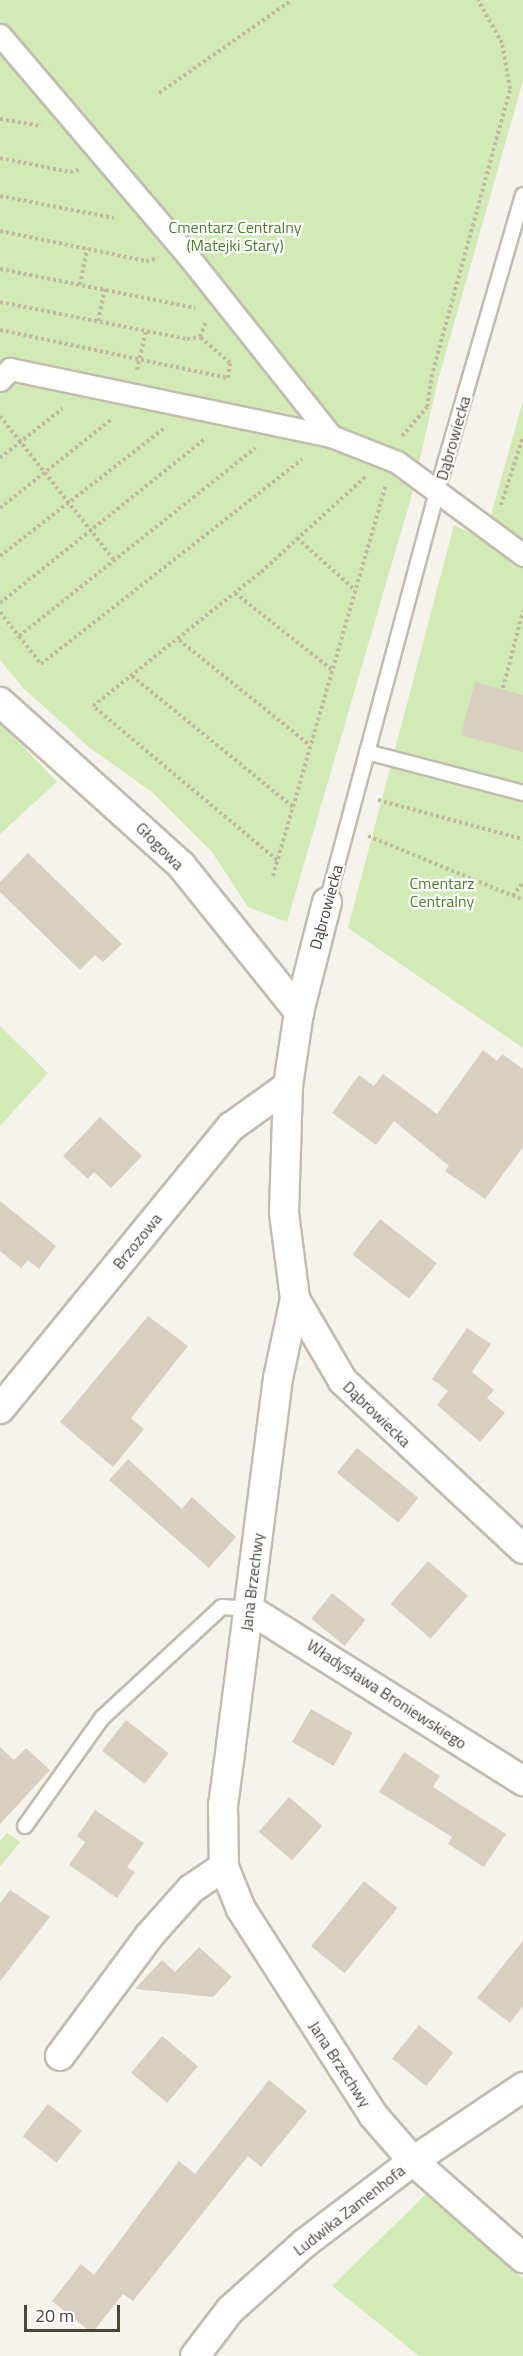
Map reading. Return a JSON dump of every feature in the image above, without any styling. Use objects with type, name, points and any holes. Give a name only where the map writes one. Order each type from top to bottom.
[{"type":"street","points":[[0,35],[176,242],[331,436]]},
{"type":"street","points":[[0,380],[10,369],[134,398],[284,424],[331,436],[389,459],[493,531],[523,555]]},
{"type":"street","name":"Głogowa","points":[[0,702],[181,865],[298,1011]]},
{"type":"street","name":"Dąbrowiecka","points":[[327,902],[298,1011],[288,1086],[284,1213],[295,1299],[343,1382],[523,1549]]},
{"type":"street","name":"Brzozowa","points":[[0,1409],[231,1127],[288,1086]]},
{"type":"street","name":"Jana Brzechwy","points":[[295,1299],[278,1378],[224,1806],[224,1867],[241,1909],[325,2044],[373,2115],[413,2161],[523,2258]]},
{"type":"street","name":"Władysława Broniewskiego","points":[[249,1610],[523,1781]]},
{"type":"street","points":[[60,2056],[149,1936],[191,1889],[224,1867]]},
{"type":"street","name":"Ludwika Zamenhofa","points":[[195,2356],[230,2310],[255,2287],[413,2161],[523,2087]]},
{"type":"lane","name":"Dąbrowiecka","points":[[327,902],[437,491],[523,195]]},
{"type":"lane","points":[[367,752],[523,793]]},
{"type":"lane","points":[[25,1826],[102,1718],[222,1607],[249,1610]]},
{"type":"path","points":[[159,93],[292,0]]},
{"type":"path","points":[[277,860],[93,706],[179,640],[389,459],[427,407],[433,371],[510,89],[502,42],[478,0]]},
{"type":"path","points":[[0,119],[43,126],[68,115]]},
{"type":"path","points":[[0,158],[74,172],[100,153]]},
{"type":"path","points":[[0,195],[114,218]]},
{"type":"path","points":[[0,231],[151,261],[176,242]]},
{"type":"path","points":[[80,285],[87,249]]},
{"type":"path","points":[[0,269],[200,310]]},
{"type":"path","points":[[98,321],[105,289]]},
{"type":"path","points":[[0,302],[187,339],[200,337],[230,363],[228,378],[139,362],[0,330]]},
{"type":"path","points":[[200,337],[204,314]]},
{"type":"path","points":[[0,508],[134,398],[146,331]]},
{"type":"path","points":[[0,458],[88,388]]},
{"type":"path","points":[[0,556],[189,409]]},
{"type":"path","points":[[0,416],[114,560]]},
{"type":"path","points":[[0,603],[234,416]]},
{"type":"path","points":[[19,636],[284,424]]},
{"type":"path","points":[[0,612],[41,664],[331,436]]},
{"type":"path","points":[[493,531],[523,437]]},
{"type":"path","points":[[273,876],[355,590],[389,459]]},
{"type":"path","points":[[297,538],[355,590]]},
{"type":"path","points":[[235,593],[332,670]]},
{"type":"path","points":[[503,688],[523,611]]},
{"type":"path","points":[[179,640],[311,747]]},
{"type":"path","points":[[132,676],[293,807]]},
{"type":"path","points":[[375,799],[523,839]]},
{"type":"path","points":[[365,835],[523,900]]},
{"type":"path","points":[[513,896],[523,882]]},
{"type":"green space","name":"Cmentarz Centralny (Matejki Stary)","points":[[0,0],[523,0],[523,81],[438,380],[411,498],[287,922],[248,907],[212,852],[152,792],[90,748],[23,688],[0,660]]},
{"type":"green space","name":"Cmentarz Centralny","points":[[523,401],[523,1048],[348,928],[454,525],[484,540]]},
{"type":"green space","points":[[0,722],[57,782],[0,834]]},
{"type":"green space","points":[[0,1026],[48,1073],[0,1126]]},
{"type":"green space","points":[[7,1833],[20,1842],[0,1867],[0,1841]]},
{"type":"green space","points":[[426,2194],[523,2279],[523,2356],[419,2356],[332,2286]]},
{"type":"building","points":[[475,682],[523,695],[523,752],[461,735]]},
{"type":"building","points":[[28,853],[122,944],[103,962],[95,955],[80,970],[0,892],[0,882]]},
{"type":"building","points":[[483,1050],[497,1061],[502,1054],[523,1069],[523,1147],[485,1199],[445,1171],[449,1166],[394,1121],[376,1145],[332,1113],[359,1075],[374,1086],[383,1074],[437,1114]]},
{"type":"building","points":[[100,1117],[142,1156],[111,1188],[94,1172],[88,1179],[63,1156]]},
{"type":"building","points":[[0,1201],[56,1246],[39,1269],[28,1260],[21,1268],[0,1251]]},
{"type":"building","points":[[380,1219],[437,1263],[409,1299],[352,1254]]},
{"type":"building","points":[[148,1316],[188,1346],[131,1418],[144,1429],[113,1467],[60,1422]]},
{"type":"building","points":[[467,1328],[491,1344],[472,1372],[494,1390],[487,1398],[505,1413],[480,1442],[437,1405],[448,1391],[432,1379]]},
{"type":"building","points":[[357,1448],[418,1498],[398,1523],[337,1473]]},
{"type":"building","points":[[128,1459],[182,1509],[192,1497],[236,1537],[209,1568],[109,1480]]},
{"type":"building","points":[[428,1561],[468,1596],[431,1639],[391,1604]]},
{"type":"building","points":[[332,1593],[365,1620],[345,1646],[311,1619]]},
{"type":"building","points":[[311,1709],[353,1733],[334,1766],[292,1742]]},
{"type":"building","points":[[126,1720],[169,1753],[145,1784],[102,1751]]},
{"type":"building","points":[[0,1747],[14,1760],[26,1748],[50,1770],[0,1824]]},
{"type":"building","points":[[404,1752],[440,1776],[433,1787],[506,1834],[484,1867],[448,1844],[452,1837],[379,1792]]},
{"type":"building","points":[[289,1797],[322,1826],[292,1861],[259,1832]]},
{"type":"building","points":[[95,1810],[144,1843],[127,1867],[135,1872],[117,1898],[69,1865],[85,1842],[77,1836]]},
{"type":"building","points":[[364,1881],[397,1908],[345,1973],[311,1946]]},
{"type":"building","points":[[10,1890],[50,1917],[0,1981],[0,1903]]},
{"type":"building","points":[[523,1941],[523,2006],[510,2023],[477,1998]]},
{"type":"building","points":[[199,1947],[232,1977],[213,1997],[135,1989],[162,1960],[175,1972]]},
{"type":"building","points":[[419,2025],[453,2053],[426,2086],[392,2058]]},
{"type":"building","points":[[162,2036],[198,2066],[167,2103],[131,2073]]},
{"type":"building","points":[[269,2080],[307,2111],[261,2167],[248,2156],[133,2301],[123,2294],[92,2333],[52,2301],[81,2264],[94,2275],[179,2161],[195,2174]]},
{"type":"building","points":[[48,2104],[82,2130],[57,2163],[23,2136]]}]
